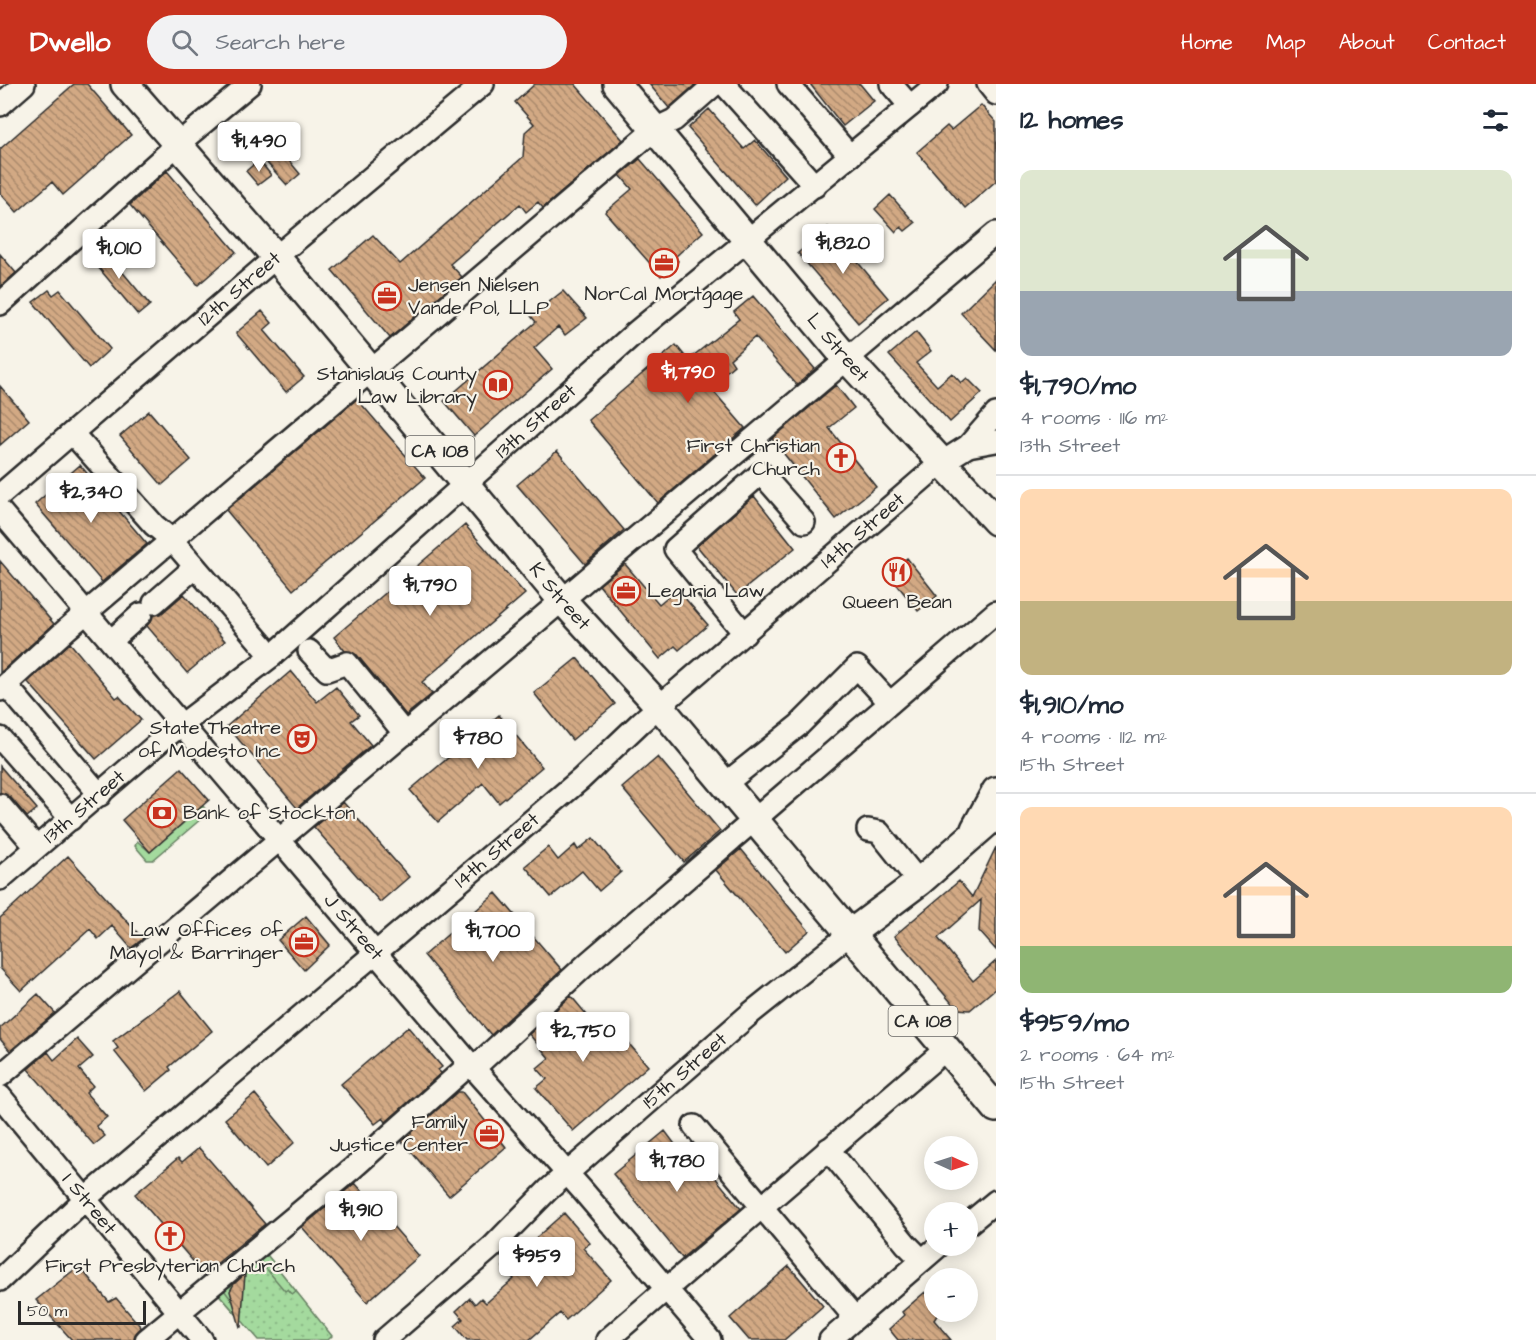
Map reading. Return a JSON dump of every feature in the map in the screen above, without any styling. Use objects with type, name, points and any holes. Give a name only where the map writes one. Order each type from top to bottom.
[{"type":"main road","name":"K Street","points":[[125,84],[276,257],[562,600],[660,707],[996,1108]]},
{"type":"main road","name":"L Street","points":[[616,84],[749,239],[846,358],[996,522]]},
{"type":"main road","points":[[996,791],[982,813],[969,841],[996,839]]},
{"type":"main road","name":"15th Street","points":[[851,933],[919,882],[969,841],[996,815]]},
{"type":"street","points":[[0,105],[24,84]]},
{"type":"street","points":[[0,304],[178,144],[250,84]]},
{"type":"street","name":"12th Street","points":[[0,495],[276,257],[483,84]]},
{"type":"street","points":[[100,795],[3,688],[88,611],[655,129],[674,120],[715,84]]},
{"type":"street","points":[[724,84],[815,186]]},
{"type":"street","points":[[788,84],[850,156]]},
{"type":"street","points":[[891,84],[910,105]]},
{"type":"street","name":"13th Street","points":[[0,879],[183,725],[272,656],[636,332],[937,84]]},
{"type":"street","points":[[988,84],[996,94]]},
{"type":"street","points":[[0,1076],[996,233]]},
{"type":"street","name":"14th Street","points":[[0,1280],[86,1198],[581,779],[660,707],[941,463],[968,446],[996,414]]},
{"type":"street","points":[[72,434],[154,525],[172,540],[272,656]]},
{"type":"street","name":"14th Street","points":[[968,446],[996,441]]},
{"type":"street","points":[[745,634],[675,549],[761,473],[804,522]]},
{"type":"street","name":"J Street","points":[[0,511],[88,611],[472,1066],[710,1340]]},
{"type":"street","points":[[111,641],[195,567]]},
{"type":"street","points":[[146,1340],[353,1168],[754,818],[996,612]]},
{"type":"street","points":[[309,651],[327,670],[347,663],[405,734]]},
{"type":"street","points":[[725,784],[799,725],[858,667],[890,703]]},
{"type":"street","points":[[0,738],[71,819]]},
{"type":"street","points":[[0,805],[36,847]]},
{"type":"street","points":[[868,830],[879,832],[919,882]]},
{"type":"street","name":"15th Street","points":[[384,1340],[492,1247],[567,1173],[751,1013],[851,933]]},
{"type":"street","points":[[607,1340],[946,1049]]},
{"type":"street","name":"I Street","points":[[0,1096],[202,1340]]},
{"type":"street","points":[[694,1126],[855,1318]]},
{"type":"street","points":[[828,1149],[906,1244],[922,1260]]},
{"type":"street","points":[[978,1216],[996,1201]]},
{"type":"street","points":[[830,1340],[927,1256]]},
{"type":"green space","points":[[203,806],[208,813],[153,860],[147,860],[135,846],[137,841],[150,852]]},
{"type":"green space","points":[[263,1250],[332,1336],[328,1340],[259,1340],[216,1291]]},
{"type":"green space","points":[[263,1250],[296,1291],[292,1294],[288,1289],[285,1291],[259,1260],[224,1290],[240,1311],[240,1318],[216,1291]]},
{"type":"building","points":[[74,84],[87,84],[131,135],[63,195],[52,182],[17,212],[0,193],[0,149]]},
{"type":"building","points":[[535,84],[575,84],[623,140],[543,208],[538,202],[526,212],[520,204],[450,264],[462,277],[390,338],[332,270],[373,235],[400,264],[523,157],[525,132],[534,124],[515,102]]},
{"type":"building","points":[[649,84],[696,84],[669,108]]},
{"type":"building","points":[[810,84],[860,84],[874,101],[843,126]]},
{"type":"building","points":[[981,105],[996,122],[996,181],[965,208],[917,152],[947,126],[951,130]]},
{"type":"building","points":[[709,109],[744,149],[755,140],[786,176],[755,205],[688,128]]},
{"type":"building","points":[[281,151],[300,174],[287,185],[267,163]]},
{"type":"building","points":[[640,159],[703,232],[675,257],[678,261],[661,276],[605,212],[632,189],[620,175]]},
{"type":"building","points":[[259,160],[271,175],[258,185],[246,171]]},
{"type":"building","points":[[167,171],[236,252],[198,285],[130,205]]},
{"type":"building","points":[[890,195],[915,223],[905,231],[901,227],[896,232],[875,209]]},
{"type":"building","points":[[828,227],[888,298],[858,323],[798,253]]},
{"type":"building","points":[[100,245],[150,305],[138,315],[88,255]]},
{"type":"building","points":[[0,254],[16,273],[0,287]]},
{"type":"building","points":[[996,279],[996,350],[961,313]]},
{"type":"building","points":[[49,290],[53,295],[60,290],[110,349],[89,368],[33,302]]},
{"type":"building","name":"Stanislaus County Law Library","points":[[563,291],[587,318],[565,335],[558,327],[534,348],[552,369],[474,436],[444,401],[536,322],[531,316]]},
{"type":"building","points":[[753,296],[815,369],[797,385],[755,337],[730,359],[734,365],[709,386],[745,428],[658,503],[588,420],[676,345],[688,360],[739,319],[734,312]]},
{"type":"building","points":[[262,311],[272,323],[264,330],[304,377],[286,392],[236,333]]},
{"type":"building","points":[[916,332],[931,351],[916,363],[937,386],[952,373],[961,383],[967,378],[982,393],[950,422],[889,355]]},
{"type":"building","points":[[836,385],[854,408],[829,428],[876,487],[836,519],[772,439]]},
{"type":"building","points":[[0,386],[29,420],[0,445]]},
{"type":"building","points":[[357,399],[425,478],[293,590],[226,510]]},
{"type":"building","points":[[149,411],[191,460],[162,485],[120,436]]},
{"type":"building","points":[[557,451],[624,530],[585,564],[517,485]]},
{"type":"building","points":[[80,465],[147,544],[102,582],[35,504]]},
{"type":"building","points":[[754,496],[795,548],[737,595],[697,546]]},
{"type":"building","points":[[465,525],[525,594],[422,682],[432,694],[406,715],[357,655],[345,651],[334,637]]},
{"type":"building","points":[[907,558],[937,596],[918,611],[888,573]]},
{"type":"building","points":[[0,561],[54,624],[0,673]]},
{"type":"building","points":[[625,564],[659,604],[677,589],[708,625],[679,650],[675,646],[660,659],[599,585]]},
{"type":"building","points":[[184,594],[225,641],[187,673],[147,626],[153,615],[162,613]]},
{"type":"building","points":[[70,643],[116,698],[119,696],[141,720],[96,759],[28,682]]},
{"type":"building","points":[[577,658],[615,704],[572,740],[534,693]]},
{"type":"building","points":[[291,671],[317,702],[336,687],[359,715],[351,721],[371,745],[297,808],[227,726]]},
{"type":"building","points":[[499,715],[542,767],[499,803],[483,783],[438,822],[410,790]]},
{"type":"building","points":[[658,757],[720,831],[684,862],[622,788]]},
{"type":"building","points":[[0,766],[37,809],[27,817],[10,797],[0,793]]},
{"type":"building","name":"Bank of Stockton","points":[[181,768],[209,800],[150,852],[122,820]]},
{"type":"building","points":[[343,802],[409,877],[380,902],[314,827]]},
{"type":"building","points":[[593,838],[621,872],[599,891],[582,871],[551,897],[525,866],[548,847],[558,860],[575,845],[578,850]]},
{"type":"building","points":[[996,847],[996,950],[979,931],[981,900],[938,938],[973,981],[996,961],[996,988],[970,1010],[957,1009],[894,936],[959,881],[972,897]]},
{"type":"building","points":[[741,849],[809,931],[785,952],[716,870]]},
{"type":"building","points":[[68,856],[143,939],[131,948],[112,926],[98,939],[90,929],[21,991],[0,968],[0,918]]},
{"type":"building","points":[[496,893],[562,970],[491,1035],[424,955]]},
{"type":"building","name":"Law Offices of Mayol & Barringer","points":[[306,916],[330,945],[304,970],[278,940]]},
{"type":"building","points":[[180,991],[212,1031],[169,1067],[171,1070],[146,1091],[114,1051],[118,1048],[113,1041]]},
{"type":"building","points":[[38,994],[55,1013],[10,1051],[0,1039],[0,1028]]},
{"type":"building","points":[[571,996],[597,1027],[607,1018],[648,1066],[573,1131],[536,1088],[547,1079],[537,1068],[549,1058],[529,1034]]},
{"type":"building","points":[[408,1027],[442,1067],[438,1070],[441,1073],[386,1122],[383,1118],[375,1124],[341,1084]]},
{"type":"building","points":[[77,1039],[93,1057],[79,1069],[93,1086],[86,1093],[107,1117],[96,1126],[105,1136],[94,1145],[28,1069],[48,1052],[54,1060]]},
{"type":"building","points":[[457,1092],[462,1092],[506,1147],[449,1196],[402,1141]]},
{"type":"building","points":[[255,1094],[295,1142],[266,1168],[225,1119]]},
{"type":"building","points":[[665,1131],[683,1155],[691,1148],[741,1209],[682,1258],[613,1174]]},
{"type":"building","points":[[199,1148],[265,1224],[204,1274],[135,1194],[178,1158],[182,1162]]},
{"type":"building","points":[[355,1183],[419,1256],[367,1302],[302,1227]]},
{"type":"building","points":[[564,1213],[590,1243],[583,1248],[611,1280],[566,1320],[560,1313],[529,1340],[467,1340],[455,1326],[463,1319],[456,1311],[470,1298],[475,1304],[481,1298],[486,1303],[514,1279],[503,1267]]},
{"type":"building","points":[[79,1266],[109,1302],[116,1298],[141,1327],[134,1340],[72,1340],[36,1300]]},
{"type":"building","points":[[789,1266],[823,1306],[784,1340],[749,1340],[730,1318]]},
{"type":"building","points":[[245,1274],[241,1327],[240,1327],[230,1291]]},
{"type":"building","points":[[924,1293],[924,1322],[936,1322],[951,1340],[898,1340],[889,1329],[904,1315],[902,1312]]},
{"type":"place","name":"NorCal Mortgage","points":[[664,263]]},
{"type":"place","name":"Jensen Nielsen Vande Pol, LLP","points":[[387,296]]},
{"type":"place","name":"Stanislaus County Law Library","points":[[498,385]]},
{"type":"place","name":"First Christian Church","points":[[841,458]]},
{"type":"place","name":"Queen Bean","points":[[897,572]]},
{"type":"place","name":"Leguria Law","points":[[626,591]]},
{"type":"place","name":"State Theatre of Modesto Inc","points":[[302,739]]},
{"type":"place","name":"Bank of Stockton","points":[[162,813]]},
{"type":"place","name":"Law Offices of Mayol & Barringer","points":[[304,942]]},
{"type":"place","name":"Family Justice Center","points":[[489,1134]]},
{"type":"place","name":"First Presbyterian Church","points":[[170,1236]]}]
